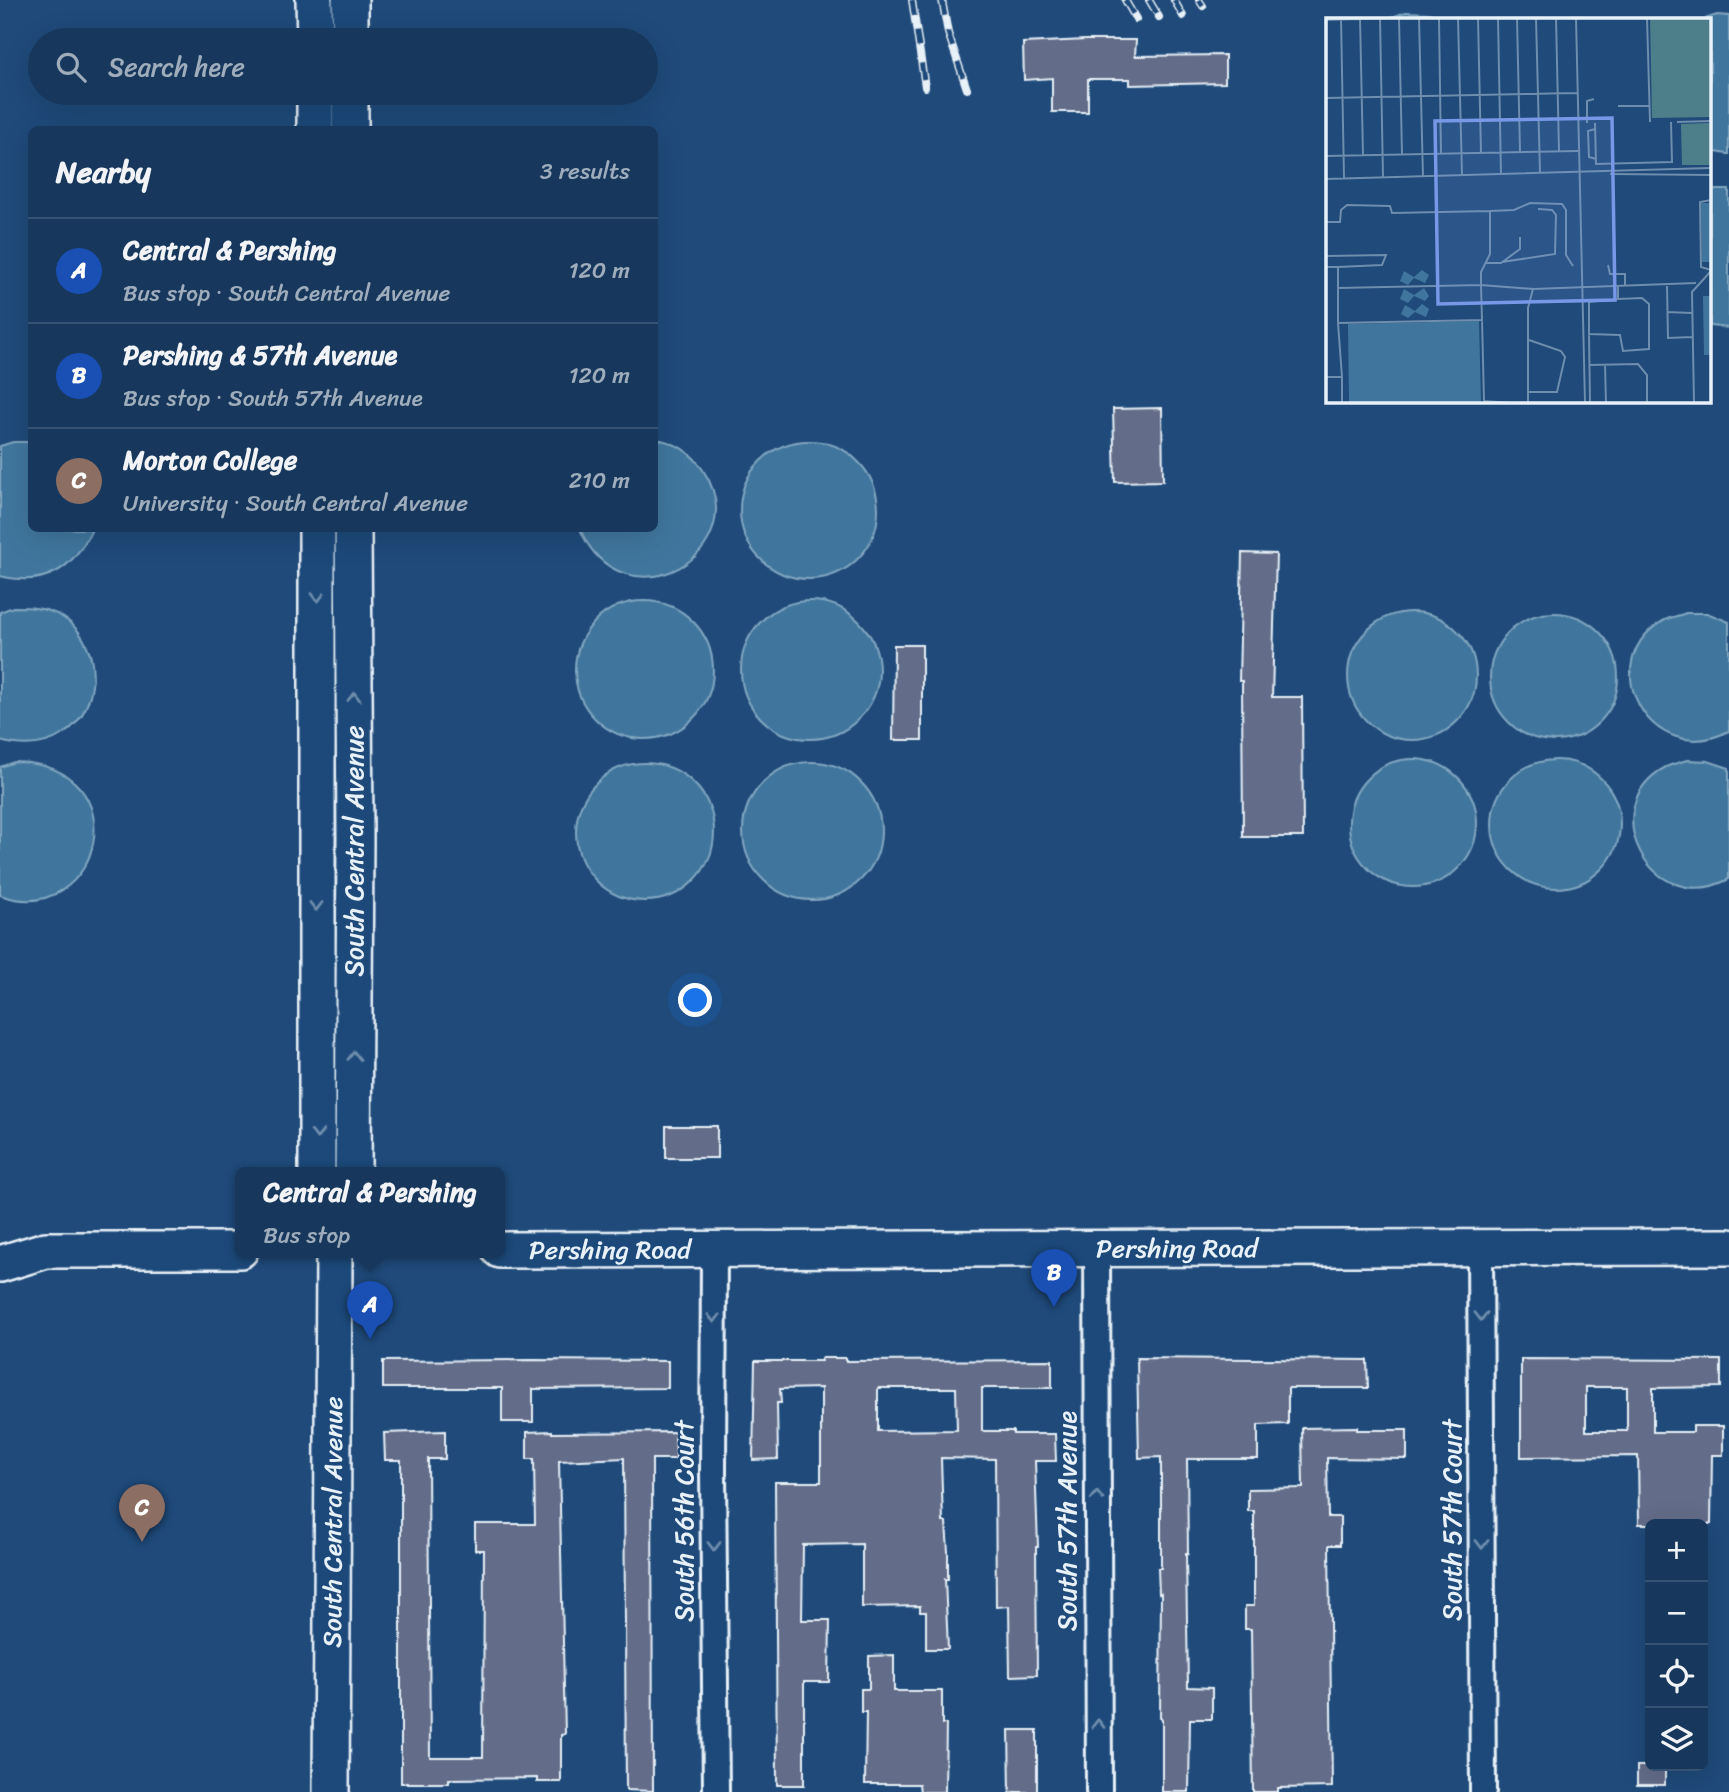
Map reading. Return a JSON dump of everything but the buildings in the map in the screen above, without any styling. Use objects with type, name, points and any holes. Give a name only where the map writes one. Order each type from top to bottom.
[{"type":"main road","points":[[314,0],[315,28]]},
{"type":"main road","points":[[350,0],[350,28]]},
{"type":"main road","points":[[315,105],[315,126]]},
{"type":"main road","points":[[350,105],[350,126]]},
{"type":"main road","name":"South Central Avenue","points":[[317,532],[317,1167]]},
{"type":"main road","name":"South Central Avenue","points":[[353,532],[353,1156]]},
{"type":"main road","points":[[353,1156],[367,1167]]},
{"type":"main road","points":[[0,1234],[46,1250]]},
{"type":"main road","name":"Pershing Road","points":[[505,1250],[1729,1247]]},
{"type":"main road","points":[[0,1264],[46,1250],[235,1250]]},
{"type":"main road","name":"South Central Avenue","points":[[331,1792],[334,1258]]},
{"type":"street","name":"South 57th Court","points":[[1480,1248],[1483,1792]]},
{"type":"street","name":"South 57th Avenue","points":[[1097,1249],[1099,1792]]},
{"type":"street","name":"South 56th Court","points":[[714,1250],[716,1792]]},
{"type":"water","points":[[1406,12],[1429,13],[1444,18],[1389,18]]},
{"type":"water","points":[[1717,15],[1729,16],[1729,154],[1712,151],[1712,18],[1708,18]]},
{"type":"water","points":[[1729,190],[1729,328],[1712,326],[1712,191]]},
{"type":"water","points":[[658,440],[669,442],[694,458],[703,470],[715,500],[713,528],[700,552],[678,568],[652,576],[625,574],[600,559],[582,532],[658,532]]},
{"type":"water","points":[[809,441],[835,446],[858,461],[873,484],[878,510],[873,536],[858,559],[835,574],[809,579],[783,574],[760,559],[745,536],[740,510],[745,484],[760,461],[783,446]]},
{"type":"water","points":[[13,442],[28,442],[28,532],[90,532],[76,555],[66,565],[44,577],[16,579],[0,576],[0,446]]},
{"type":"water","points":[[644,601],[670,606],[693,621],[708,644],[713,670],[708,696],[693,719],[670,734],[644,739],[618,734],[595,719],[580,696],[575,670],[580,644],[595,621],[618,606]]},
{"type":"water","points":[[810,601],[836,606],[859,621],[874,644],[879,670],[874,696],[859,719],[836,734],[810,739],[784,734],[761,719],[746,696],[741,670],[746,644],[761,621],[784,606]]},
{"type":"water","points":[[13,607],[35,608],[64,618],[83,638],[92,663],[91,690],[82,715],[63,734],[36,744],[0,741],[0,612]]},
{"type":"water","points":[[1412,612],[1436,617],[1457,631],[1471,652],[1476,676],[1471,700],[1457,721],[1436,735],[1412,740],[1388,735],[1367,721],[1353,700],[1348,676],[1353,652],[1367,631],[1388,617]]},
{"type":"water","points":[[1554,613],[1579,618],[1599,632],[1613,652],[1618,677],[1613,702],[1599,722],[1579,736],[1554,741],[1529,736],[1509,722],[1495,702],[1490,677],[1495,652],[1509,632],[1529,618]]},
{"type":"water","points":[[1686,613],[1707,613],[1729,622],[1729,731],[1700,740],[1675,736],[1654,724],[1639,706],[1632,683],[1633,660],[1643,638],[1665,620]]},
{"type":"water","points":[[1413,759],[1437,764],[1458,778],[1472,799],[1477,823],[1472,847],[1458,868],[1437,882],[1413,887],[1389,882],[1368,868],[1354,847],[1349,823],[1354,799],[1368,778],[1389,764]]},
{"type":"water","points":[[1556,760],[1580,765],[1601,779],[1615,800],[1620,824],[1615,848],[1601,869],[1580,883],[1556,888],[1532,883],[1511,869],[1497,848],[1492,824],[1497,800],[1511,779],[1532,765]]},
{"type":"water","points":[[1687,760],[1708,761],[1729,768],[1729,879],[1701,888],[1676,884],[1656,872],[1641,853],[1633,830],[1634,807],[1644,785],[1666,767]]},
{"type":"water","points":[[14,762],[55,770],[80,789],[93,814],[93,843],[83,869],[63,890],[35,900],[0,895],[0,767]]},
{"type":"water","points":[[812,762],[838,767],[861,782],[876,805],[881,831],[876,857],[861,880],[838,895],[812,900],[786,895],[763,880],[748,857],[743,831],[748,805],[763,782],[786,767]]},
{"type":"water","points":[[645,763],[671,768],[694,783],[709,806],[714,832],[709,858],[694,881],[671,896],[645,901],[619,896],[596,881],[581,858],[576,832],[581,806],[596,783],[619,768]]},
{"type":"railway","points":[[912,0],[925,87]]},
{"type":"railway","points":[[942,0],[948,33],[967,89]]},
{"type":"railway","points":[[1125,0],[1136,19]]},
{"type":"railway","points":[[1149,0],[1159,17]]},
{"type":"railway","points":[[1174,0],[1183,16]]},
{"type":"railway","points":[[1199,0],[1203,6]]},
{"type":"place","name":"Pershing & 57th Avenue","points":[[1054,1307]]},
{"type":"place","name":"Central & Pershing","points":[[370,1339]]},
{"type":"place","name":"Morton College","points":[[142,1542]]}]
